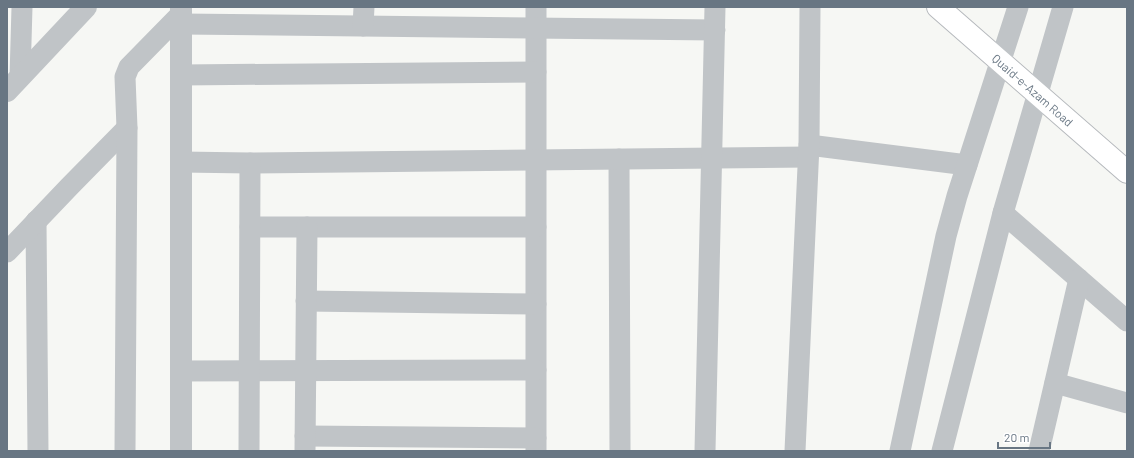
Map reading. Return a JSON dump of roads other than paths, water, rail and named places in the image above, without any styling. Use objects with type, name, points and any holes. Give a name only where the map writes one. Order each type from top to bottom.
[{"type":"main road","name":"Quaid-e-Azam Road","points":[[938,7],[1002,55],[1127,172]]},
{"type":"main road","name":"Quaid-e-Azam Road","points":[[960,7],[1002,55]]},
{"type":"main road","name":"Quaid-e-Azam Road","points":[[1039,88],[1127,153]]},
{"type":"street","points":[[14,84],[22,7]]},
{"type":"street","points":[[14,84],[86,7]]},
{"type":"street","points":[[307,227],[305,443],[536,444],[536,7]]},
{"type":"street","points":[[705,451],[715,7]]},
{"type":"street","points":[[795,451],[809,151],[810,7]]},
{"type":"street","points":[[900,451],[946,236],[967,165],[1018,7]]},
{"type":"street","points":[[942,451],[1003,213],[1063,7]]},
{"type":"street","points":[[125,451],[127,128],[125,77],[129,67],[181,15],[363,17],[536,28],[715,30]]},
{"type":"street","points":[[181,15],[181,451]]},
{"type":"street","points":[[181,75],[536,72]]},
{"type":"street","points":[[7,252],[127,128]]},
{"type":"street","points":[[181,162],[250,163],[712,158],[809,151],[967,165]]},
{"type":"street","points":[[619,159],[620,451]]},
{"type":"street","points":[[249,451],[250,163]]},
{"type":"street","points":[[1003,213],[1127,321]]},
{"type":"street","points":[[36,221],[38,451]]},
{"type":"street","points":[[250,227],[536,227]]},
{"type":"street","points":[[1039,451],[1079,279]]},
{"type":"street","points":[[306,301],[536,304]]},
{"type":"street","points":[[182,371],[536,370]]},
{"type":"street","points":[[1055,384],[1127,403]]}]
